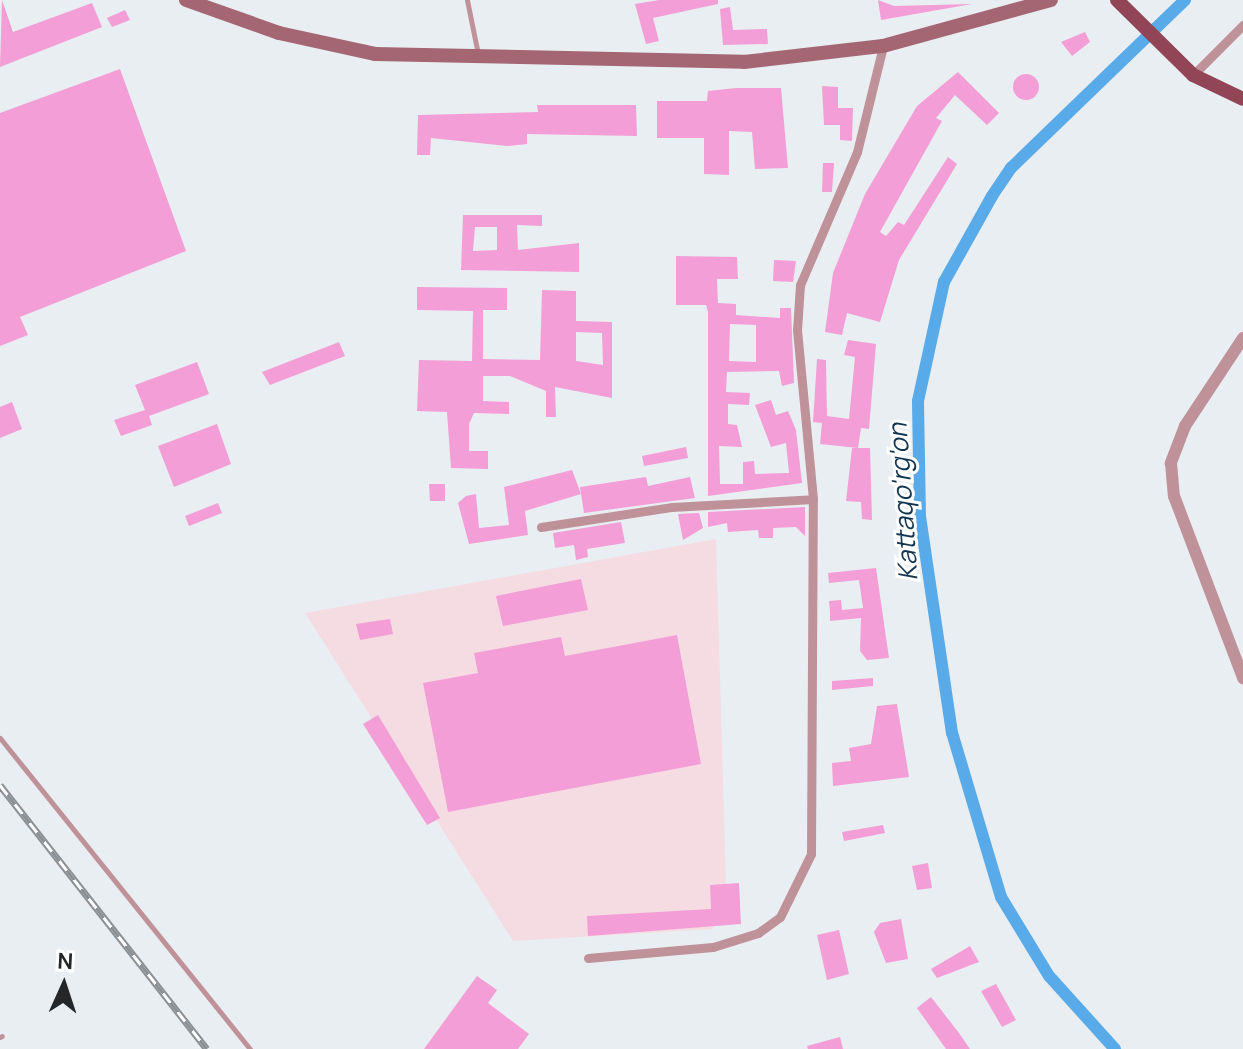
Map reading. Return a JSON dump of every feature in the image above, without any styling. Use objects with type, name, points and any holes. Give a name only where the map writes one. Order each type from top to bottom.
[{"type":"main road","points":[[186,0],[326,45],[479,59],[744,62],[883,46],[1051,0]]},
{"type":"main road","points":[[1117,0],[1193,75],[1243,99]]},
{"type":"street","points":[[1193,75],[1243,25]]},
{"type":"street","points":[[588,958],[713,947],[758,933],[780,917],[811,854],[816,820],[813,499],[797,330],[800,285],[857,152],[883,46]]},
{"type":"street","points":[[1243,338],[1185,426],[1171,463],[1174,496],[1243,678]]},
{"type":"street","points":[[541,527],[672,507],[813,499]]},
{"type":"lane","points":[[467,0],[479,59]]},
{"type":"lane","points":[[0,738],[250,1049]]},
{"type":"shaded area","points":[[716,539],[726,884],[713,929],[513,941],[305,613]]},
{"type":"building","points":[[2,0],[13,32],[92,3],[102,27],[0,67]]},
{"type":"building","points":[[659,0],[718,0],[718,4],[653,18],[659,41],[646,44],[635,4]]},
{"type":"building","points":[[878,0],[894,6],[972,4],[881,20]]},
{"type":"building","points":[[730,7],[733,30],[767,29],[768,44],[723,45],[720,9]]},
{"type":"building","points":[[125,10],[130,20],[112,27],[107,18]]},
{"type":"building","points":[[1085,32],[1090,42],[1072,56],[1061,42]]},
{"type":"building","points":[[120,69],[186,251],[20,317],[28,335],[0,346],[0,113]]},
{"type":"building","points":[[958,72],[999,113],[987,125],[955,95],[936,118],[942,121],[880,232],[886,236],[898,222],[904,225],[948,157],[957,164],[899,260],[880,322],[847,313],[842,335],[825,332],[833,273],[865,194],[917,106]]},
{"type":"building","points":[[1026,74],[1035,78],[1039,87],[1035,96],[1026,100],[1017,96],[1013,87],[1017,78]]},
{"type":"building","points":[[822,86],[838,87],[838,108],[853,108],[852,141],[840,140],[840,125],[824,125]]},
{"type":"building","points":[[781,88],[788,168],[755,169],[752,132],[729,131],[729,175],[704,174],[704,138],[657,138],[657,101],[707,101],[708,91]]},
{"type":"building","points":[[537,105],[636,105],[637,136],[527,134],[527,144],[507,146],[431,138],[430,155],[417,155],[418,115],[538,112]]},
{"type":"building","points":[[823,163],[834,163],[832,192],[822,192]]},
{"type":"building","points":[[463,215],[542,215],[542,226],[517,225],[518,250],[579,243],[579,272],[461,270]],"holes":[[[475,227],[497,227],[497,250],[473,251]]]},
{"type":"building","points":[[676,256],[737,257],[738,279],[717,279],[718,303],[736,304],[736,315],[780,318],[780,308],[791,308],[794,383],[782,386],[779,371],[727,372],[726,392],[750,393],[749,405],[728,404],[728,424],[737,425],[742,447],[719,446],[720,484],[743,484],[743,462],[754,461],[755,474],[789,473],[786,443],[771,447],[755,405],[771,400],[776,415],[788,411],[796,430],[802,483],[708,496],[708,312],[706,305],[676,305]],"holes":[[[730,324],[756,325],[756,362],[729,361]]]},
{"type":"building","points":[[774,260],[796,261],[793,282],[773,281]]},
{"type":"building","points":[[417,287],[507,288],[507,310],[483,310],[483,359],[540,360],[542,290],[576,291],[576,321],[612,322],[612,398],[555,387],[556,417],[546,417],[546,391],[510,376],[483,376],[483,401],[509,402],[509,414],[474,413],[469,424],[469,451],[488,451],[488,469],[451,468],[447,412],[417,411],[419,360],[472,361],[473,311],[417,310]],"holes":[[[576,332],[602,333],[603,365],[576,361]]]},
{"type":"building","points":[[848,340],[876,344],[869,429],[861,428],[858,448],[820,444],[822,423],[813,422],[817,359],[826,360],[827,416],[849,419],[855,357],[844,355]]},
{"type":"building","points":[[339,342],[345,356],[270,385],[262,372]]},
{"type":"building","points":[[197,362],[209,394],[149,416],[152,425],[121,436],[114,420],[145,410],[135,385]]},
{"type":"building","points":[[12,402],[22,429],[0,438],[0,407]]},
{"type":"building","points":[[217,424],[231,464],[174,487],[158,446]]},
{"type":"building","points":[[686,447],[688,458],[644,466],[642,456]]},
{"type":"building","points":[[852,448],[870,448],[872,520],[862,519],[861,502],[846,501]]},
{"type":"building","points":[[572,470],[581,494],[525,511],[528,535],[469,544],[458,503],[466,496],[476,494],[479,528],[509,525],[504,487]]},
{"type":"building","points":[[646,477],[648,486],[690,477],[695,498],[584,513],[580,487]]},
{"type":"building","points":[[429,484],[445,484],[445,501],[430,501]]},
{"type":"building","points":[[218,503],[222,513],[189,526],[185,516]]},
{"type":"building","points":[[805,507],[805,536],[796,527],[773,528],[773,538],[759,538],[758,530],[728,532],[727,523],[708,527],[708,512]]},
{"type":"building","points":[[699,513],[703,528],[683,540],[678,514]]},
{"type":"building","points":[[621,522],[625,543],[587,549],[588,557],[576,560],[574,545],[555,548],[553,533]]},
{"type":"building","points":[[876,568],[889,658],[867,660],[860,651],[861,618],[830,621],[829,601],[841,600],[842,610],[863,608],[859,580],[829,583],[828,573]]},
{"type":"building","points":[[581,579],[588,610],[503,626],[496,596]]},
{"type":"building","points":[[390,619],[393,634],[360,640],[356,624]]},
{"type":"building","points":[[677,635],[701,764],[448,812],[423,683],[478,673],[474,653],[561,637],[565,656]]},
{"type":"building","points":[[873,678],[873,686],[832,690],[832,681]]},
{"type":"building","points":[[897,704],[909,777],[833,786],[832,763],[851,761],[849,748],[871,744],[877,706]]},
{"type":"building","points":[[378,715],[440,818],[427,825],[363,724]]},
{"type":"building","points":[[883,825],[885,833],[844,841],[842,832]]},
{"type":"building","points":[[928,863],[932,888],[917,890],[912,866]]},
{"type":"building","points":[[739,883],[741,924],[588,936],[587,916],[711,909],[710,885]]},
{"type":"building","points":[[901,919],[908,959],[886,963],[874,932],[880,923]]},
{"type":"building","points":[[839,930],[849,974],[827,980],[817,935]]},
{"type":"building","points":[[970,946],[979,962],[937,978],[931,969]]},
{"type":"building","points":[[477,976],[497,990],[488,1003],[529,1034],[518,1049],[424,1049]]},
{"type":"building","points":[[996,984],[1016,1020],[1002,1027],[981,991]]},
{"type":"building","points":[[931,997],[970,1049],[946,1049],[917,1008]]},
{"type":"building","points":[[840,1037],[843,1049],[808,1049],[807,1046]]},
{"type":"waterway","name":"Kattaqo'rg'on","points":[[1115,1049],[1049,976],[1001,897],[952,733],[920,517],[918,401],[944,282],[992,196],[1011,168],[1185,0]]},
{"type":"railway","points":[[0,785],[207,1049]]}]
